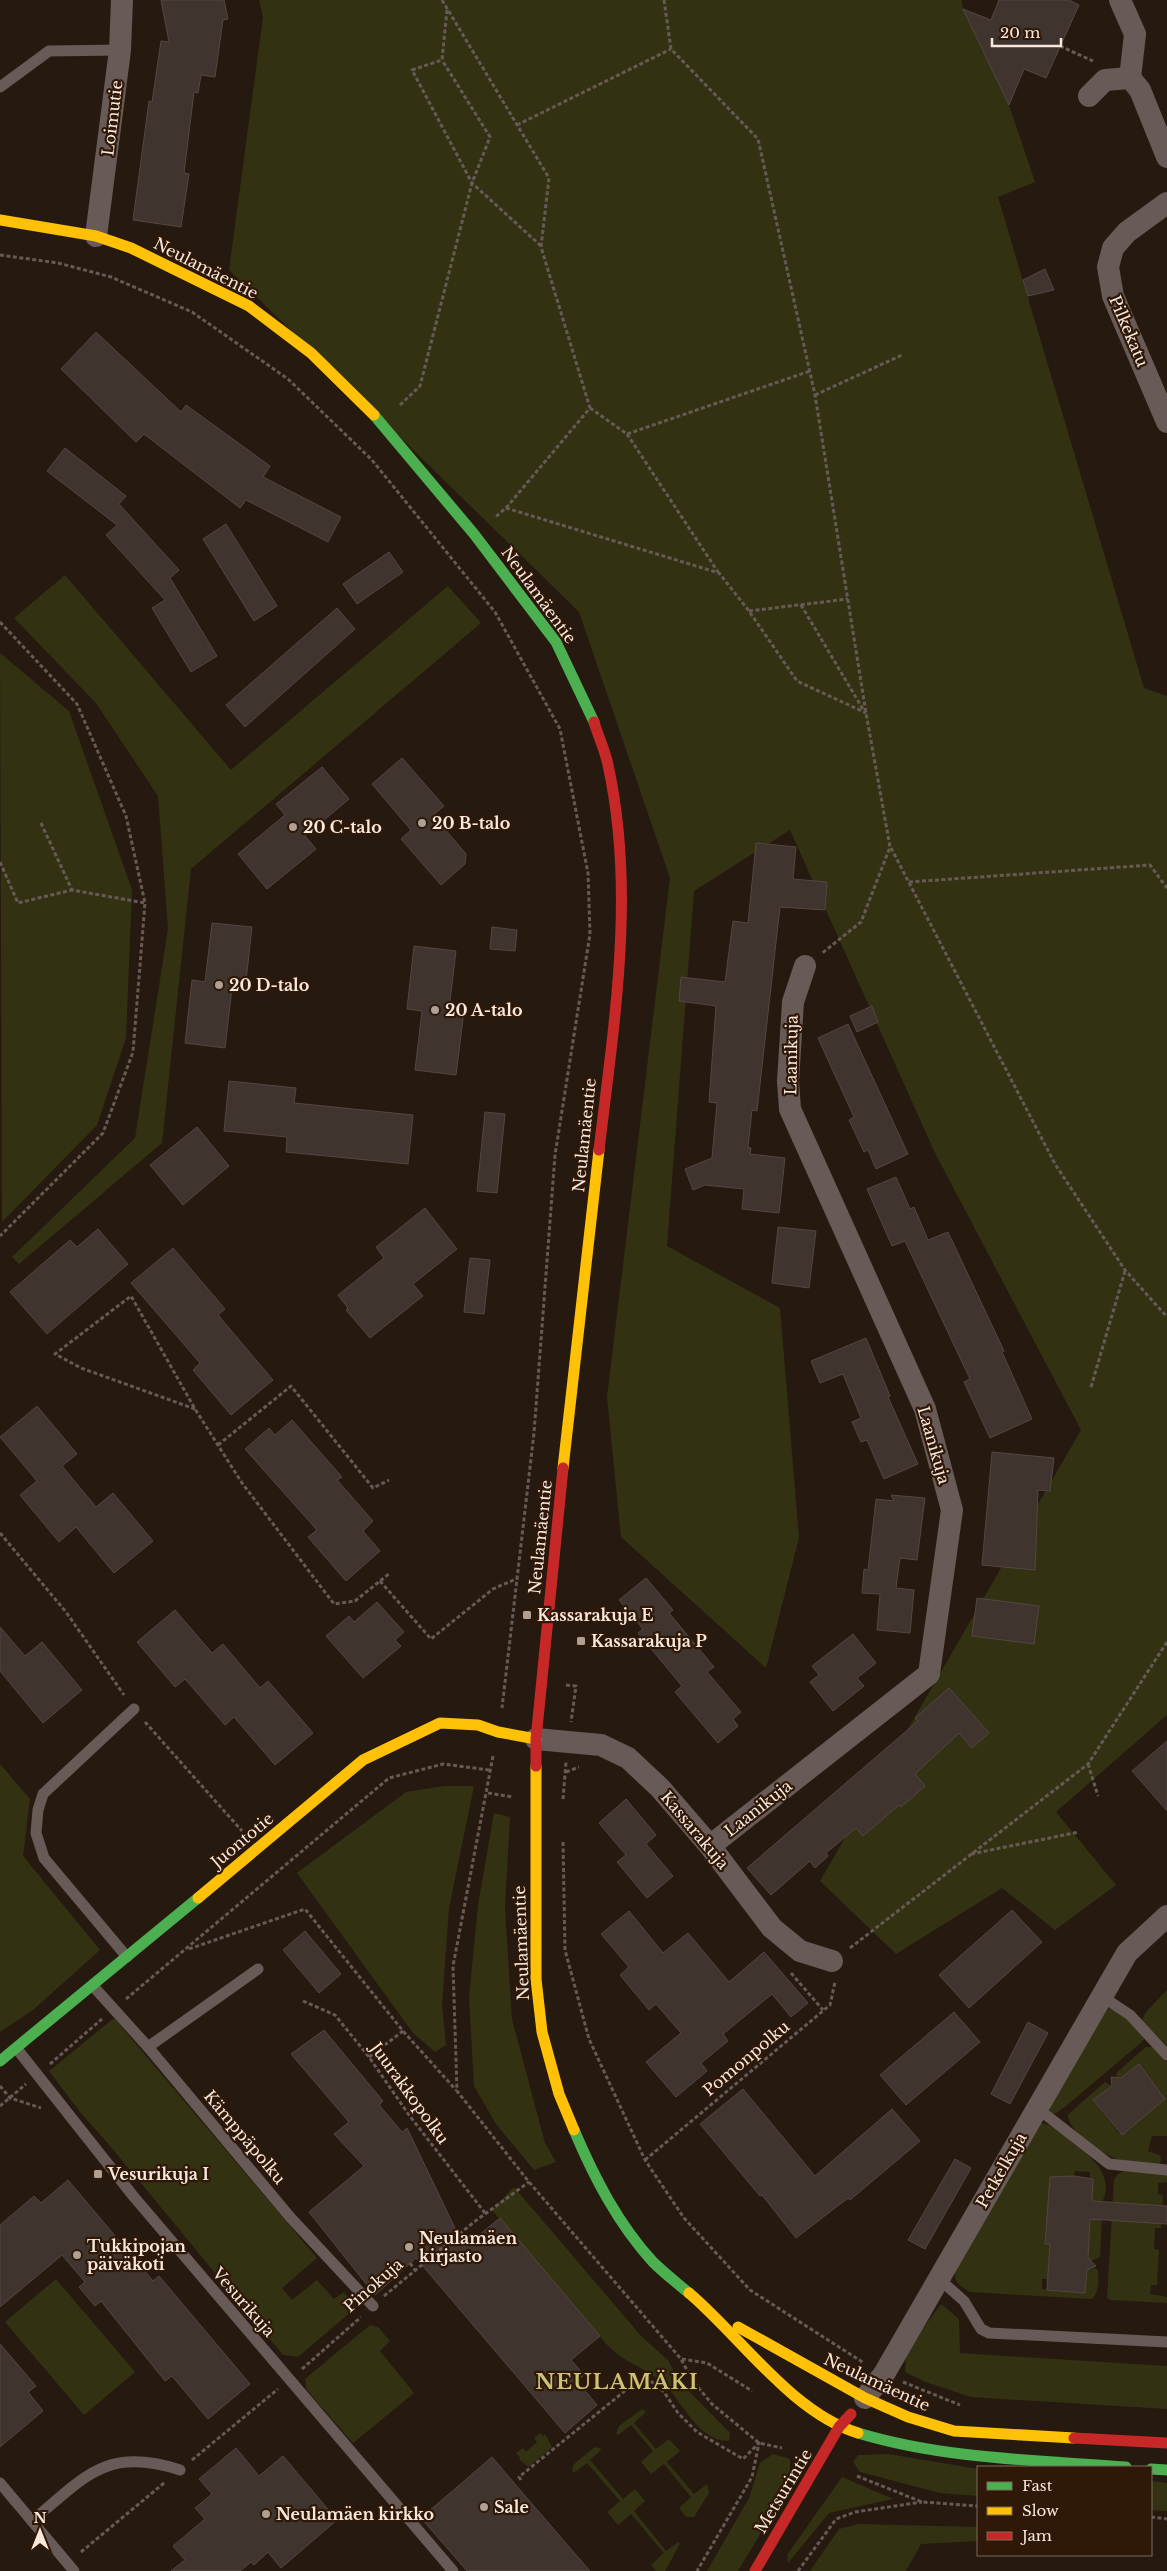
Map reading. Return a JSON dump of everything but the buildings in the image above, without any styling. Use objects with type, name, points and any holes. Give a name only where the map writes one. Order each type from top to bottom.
[{"type":"street","name":"Loimutie","points":[[96,236],[120,50],[122,0]]},
{"type":"street","points":[[1120,0],[1134,34],[1130,78],[1140,90],[1167,157]]},
{"type":"street","points":[[1089,96],[1105,80],[1130,78]]},
{"type":"street","name":"Pilkekatu","points":[[1167,203],[1127,232],[1113,248],[1108,267],[1113,296],[1167,422]]},
{"type":"street","name":"Neulamäentie","points":[[0,220],[96,236],[131,248],[249,306],[311,353],[382,423],[474,534],[556,642],[590,711],[608,764],[617,822],[621,865],[621,958],[566,1437],[536,1739],[536,1979],[542,2032],[559,2094],[588,2163],[616,2214],[654,2263],[709,2310],[784,2387],[839,2427],[891,2443],[947,2453],[1113,2466]]},
{"type":"street","name":"Laanikuja","points":[[710,1846],[929,1674],[952,1510],[926,1409],[790,1109],[788,1081],[793,1002],[805,966]]},
{"type":"street","name":"Juontotie","points":[[0,2062],[363,1760],[440,1723],[478,1725],[498,1732],[536,1739]]},
{"type":"street","name":"Kassarakuja","points":[[536,1739],[601,1745],[628,1758],[660,1788],[710,1846],[772,1928],[800,1951],[832,1961]]},
{"type":"street","name":"Petkelkuja","points":[[839,2427],[884,2374],[1127,1953],[1167,1916]]},
{"type":"street","name":"Neulamäentie","points":[[709,2310],[865,2398],[908,2418],[954,2431],[1167,2443]]},
{"type":"street","name":"Metsurintie","points":[[761,2567],[839,2427]]},
{"type":"street","points":[[1152,2469],[1167,2470]]},
{"type":"lane","points":[[0,87],[48,51],[120,50]]},
{"type":"lane","points":[[127,1957],[44,1858],[36,1832],[38,1810],[43,1794],[134,1710]]},
{"type":"lane","points":[[148,2047],[258,1969]]},
{"type":"lane","name":"Kämppäpolku","points":[[93,1986],[148,2047],[290,2217],[373,2306]]},
{"type":"lane","points":[[1103,1997],[1130,2015],[1167,2055]]},
{"type":"lane","name":"Vesurikuja","points":[[17,2049],[134,2197],[453,2571]]},
{"type":"lane","points":[[1037,2108],[1110,2164],[1167,2170]]},
{"type":"lane","points":[[938,2278],[964,2301],[981,2330],[1167,2342]]},
{"type":"lane","points":[[32,2521],[90,2472],[110,2463],[126,2460],[160,2463],[180,2470]]},
{"type":"lane","points":[[0,2483],[74,2571]]},
{"type":"path","points":[[442,0],[549,178],[541,247],[590,408],[627,434],[719,573],[749,611],[797,681],[866,713]]},
{"type":"path","points":[[664,0],[671,50],[758,139],[815,395],[866,713],[890,847],[1055,1164],[1125,1270],[1167,1317]]},
{"type":"path","points":[[382,423],[420,386],[472,183],[490,137],[442,60],[447,9]]},
{"type":"path","points":[[517,125],[671,50]]},
{"type":"path","points":[[442,60],[412,70],[472,183],[541,247]]},
{"type":"path","points":[[0,255],[58,263],[111,277],[192,312],[288,380],[372,460],[495,612],[560,728],[588,873],[590,934],[555,1155],[534,1433],[498,1732],[489,1770],[488,1793],[453,1966],[457,2091]]},
{"type":"path","points":[[815,395],[902,355]]},
{"type":"path","points":[[627,434],[810,372]]},
{"type":"path","points":[[474,534],[506,508],[590,408]]},
{"type":"path","points":[[506,508],[719,573]]},
{"type":"path","points":[[749,611],[848,599]]},
{"type":"path","points":[[801,605],[866,713]]},
{"type":"path","points":[[0,622],[77,704],[126,816],[145,904],[133,1052],[103,1133],[0,1236]]},
{"type":"path","points":[[40,823],[72,890]]},
{"type":"path","points":[[805,966],[861,922],[890,847]]},
{"type":"path","points":[[0,862],[18,903],[72,890],[145,904]]},
{"type":"path","points":[[909,882],[1150,865],[1167,888]]},
{"type":"path","points":[[1091,1387],[1125,1270]]},
{"type":"path","points":[[196,1409],[81,1368],[56,1354],[132,1296],[196,1409],[242,1483],[334,1604],[355,1601],[390,1573]]},
{"type":"path","points":[[218,1445],[291,1386],[373,1488],[389,1480]]},
{"type":"path","points":[[0,1533],[66,1612],[134,1710],[243,1831]]},
{"type":"path","points":[[380,1581],[431,1639],[493,1589],[518,1578]]},
{"type":"path","points":[[832,1961],[1088,1764],[1167,1642]]},
{"type":"path","points":[[543,1681],[576,1686],[568,1741],[563,1803]]},
{"type":"path","points":[[0,2106],[389,1778],[443,1764],[489,1770]]},
{"type":"path","points":[[1088,1764],[1098,1796]]},
{"type":"path","points":[[563,1832],[565,1950],[589,2040],[645,2160],[684,2218],[750,2290],[833,2344],[884,2374],[961,2405]]},
{"type":"path","points":[[971,1854],[1078,1832]]},
{"type":"path","points":[[186,1950],[305,1909],[403,2031],[457,2091],[529,2182],[681,2359],[693,2381],[712,2404],[759,2443],[782,2448]]},
{"type":"path","name":"Pomonpolku","points":[[645,2160],[830,2005],[835,1985],[832,1961]]},
{"type":"path","name":"Juurakkopolku","points":[[303,2001],[335,2015],[369,2057],[408,2115],[485,2213]]},
{"type":"path","points":[[369,2057],[403,2031]]},
{"type":"path","points":[[0,2085],[10,2098]]},
{"type":"path","name":"Pinokuja","points":[[289,2379],[415,2270],[485,2213],[529,2182]]},
{"type":"path","points":[[410,2263],[415,2270]]},
{"type":"path","points":[[521,2480],[519,2477],[637,2381],[652,2382],[664,2392],[678,2413],[697,2432],[743,2459],[759,2443]]},
{"type":"path","points":[[697,2571],[752,2476],[759,2443]]},
{"type":"path","points":[[857,2476],[922,2502]]},
{"type":"path","points":[[798,2571],[836,2519],[855,2512],[922,2502],[977,2506]]},
{"type":"path","points":[[1152,2517],[1167,2518]]},
{"type":"shaded area","points":[[259,0],[962,0],[963,9],[1009,105],[1035,182],[998,197],[1144,688],[1167,696],[1167,1715],[1056,1812],[1116,1885],[1055,1930],[1002,1888],[896,1954],[820,1881],[1081,1430],[935,1153],[790,830],[694,891],[667,1246],[780,1308],[799,1538],[766,1668],[621,1537],[607,1397],[670,878],[579,612],[229,270],[263,17]]},
{"type":"shaded area","points":[[65,575],[231,770],[448,586],[481,623],[191,869],[162,1143],[19,1264],[12,1257],[135,1138],[168,929],[158,796],[96,703],[14,618]]},
{"type":"shaded area","points":[[0,653],[69,711],[132,890],[126,1038],[97,1125],[2,1222]]},
{"type":"shaded area","points":[[0,1764],[30,1799],[23,1856],[100,1950],[33,2010],[0,2032]]},
{"type":"shaded area","points":[[444,1786],[474,1786],[449,1908],[442,2005],[446,2045],[435,2052],[413,2033],[297,1873],[406,1792]]},
{"type":"shaded area","points":[[494,1813],[510,1817],[505,1908],[512,2019],[545,2143],[556,2162],[534,2170],[496,2124],[474,2086],[469,1997],[478,1905]]},
{"type":"shaded area","points":[[1167,1990],[1167,2046],[1142,2020],[1146,2012]]},
{"type":"shaded area","points":[[1108,2008],[1120,2012],[1144,2034],[1144,2040],[1066,2106],[1055,2114],[1051,2113],[1049,2108]]},
{"type":"shaded area","points":[[114,2018],[317,2258],[282,2288],[292,2300],[317,2280],[334,2299],[344,2292],[354,2305],[352,2311],[298,2357],[283,2355],[80,2112],[49,2071]]},
{"type":"shaded area","points":[[1146,2047],[1153,2047],[1167,2062],[1167,2136],[1152,2136],[1148,2151],[1161,2156],[1160,2165],[1113,2158],[1080,2136],[1070,2122],[1068,2115],[1105,2082],[1112,2086],[1093,2101],[1122,2135],[1131,2128],[1128,2124],[1162,2094],[1139,2064],[1121,2078],[1116,2078],[1117,2072]]},
{"type":"shaded area","points":[[1041,2123],[1057,2130],[1086,2153],[1099,2168],[1106,2184],[1101,2204],[1092,2202],[1093,2179],[1090,2178],[1090,2172],[1075,2171],[1074,2177],[1050,2177],[1052,2222],[1046,2221],[1045,2244],[1050,2244],[1048,2279],[1042,2279],[1042,2289],[1085,2293],[1087,2270],[1095,2268],[1098,2270],[1096,2293],[1092,2299],[970,2292],[957,2282],[955,2273]]},
{"type":"shaded area","points":[[1124,2171],[1167,2174],[1167,2182],[1158,2183],[1158,2194],[1163,2195],[1161,2228],[1155,2228],[1154,2249],[1159,2250],[1157,2285],[1151,2285],[1150,2294],[1167,2297],[1167,2303],[1111,2300],[1107,2298],[1114,2180],[1118,2174]]},
{"type":"shaded area","points":[[514,2187],[642,2337],[668,2360],[678,2380],[730,2433],[729,2441],[717,2439],[698,2427],[667,2387],[658,2379],[612,2350],[492,2210]]},
{"type":"shaded area","points":[[1091,2213],[1102,2214],[1100,2257],[1091,2261],[1088,2258]]},
{"type":"shaded area","points":[[56,2279],[135,2372],[84,2415],[5,2322]]},
{"type":"shaded area","points":[[941,2304],[959,2319],[960,2353],[1167,2366],[1167,2409],[971,2397],[926,2382],[905,2372],[906,2351]]},
{"type":"shaded area","points":[[370,2325],[378,2327],[390,2341],[380,2351],[414,2393],[353,2443],[306,2389],[305,2379]]},
{"type":"shaded area","points":[[642,2409],[646,2412],[634,2423],[656,2449],[669,2439],[680,2451],[667,2462],[694,2494],[707,2484],[709,2493],[694,2517],[686,2517],[679,2508],[691,2497],[664,2464],[651,2474],[641,2462],[653,2451],[631,2425],[618,2435],[616,2433],[619,2426]]},
{"type":"shaded area","points":[[540,2433],[543,2436],[545,2434],[552,2447],[528,2467],[519,2459],[520,2457],[516,2453],[523,2448],[526,2452],[537,2442],[534,2438]]},
{"type":"shaded area","points":[[595,2447],[602,2449],[590,2460],[623,2499],[635,2489],[645,2501],[634,2511],[666,2551],[678,2542],[680,2544],[665,2571],[656,2571],[651,2565],[664,2553],[631,2514],[618,2525],[607,2512],[620,2501],[587,2463],[574,2473],[572,2470],[574,2464]]},
{"type":"shaded area","points":[[773,2454],[790,2459],[790,2478],[758,2538],[738,2571],[707,2571],[749,2498],[760,2463]]},
{"type":"shaded area","points":[[888,2454],[977,2469],[977,2496],[940,2493],[860,2472],[853,2462],[858,2455]]},
{"type":"shaded area","points":[[842,2477],[893,2499],[829,2513],[788,2563],[787,2555]]},
{"type":"shaded area","points":[[1152,2481],[1167,2483],[1167,2511],[1152,2510]]},
{"type":"shaded area","points":[[858,2524],[977,2527],[977,2541],[921,2544],[906,2571],[810,2571],[839,2529]]},
{"type":"traffic: fast","points":[[374,415],[474,534],[556,642],[594,722]]},
{"type":"traffic: fast","points":[[0,2061],[198,1898]]},
{"type":"traffic: fast","points":[[574,2130],[608,2199],[629,2232],[653,2262],[689,2293]]},
{"type":"traffic: fast","points":[[858,2433],[891,2442],[957,2453],[1111,2466]]},
{"type":"traffic: fast","points":[[1152,2469],[1167,2470]]},
{"type":"traffic: slow","points":[[0,220],[96,236],[131,248],[249,306],[311,353],[374,415]]},
{"type":"traffic: slow","points":[[563,1468],[599,1150]]},
{"type":"traffic: slow","points":[[198,1898],[363,1760],[440,1723],[478,1725],[498,1732],[536,1739]]},
{"type":"traffic: slow","points":[[536,1766],[536,1979],[542,2032],[559,2094],[574,2130]]},
{"type":"traffic: slow","points":[[689,2293],[789,2391],[811,2409],[834,2423],[858,2433]]},
{"type":"traffic: slow","points":[[738,2327],[865,2398],[908,2417],[954,2431],[1074,2438]]},
{"type":"traffic: jam","points":[[594,722],[607,759],[616,813],[621,861],[620,958],[599,1150]]},
{"type":"traffic: jam","points":[[536,1766],[536,1739],[563,1468]]},
{"type":"traffic: jam","points":[[755,2571],[839,2427],[851,2414]]},
{"type":"traffic: jam","points":[[1074,2438],[1167,2443]]},
{"type":"place","name":"20 B-talo","points":[[422,823]]},
{"type":"place","name":"20 C-talo","points":[[293,827]]},
{"type":"place","name":"20 D-talo","points":[[219,985]]},
{"type":"place","name":"20 A-talo","points":[[435,1010]]},
{"type":"place","name":"Kassarakuja E","points":[[527,1615]]},
{"type":"place","name":"Kassarakuja P","points":[[581,1641]]},
{"type":"place","name":"Vesurikuja I","points":[[98,2174]]},
{"type":"place","name":"Neulamäen kirjasto","points":[[409,2247]]},
{"type":"place","name":"Tukkipojan päiväkoti","points":[[77,2255]]},
{"type":"place","name":"Sale","points":[[484,2507]]},
{"type":"place","name":"Neulamäen kirkko","points":[[266,2514]]},
{"type":"district","name":"NEULAMÄKI","points":[[617,2382]]}]
